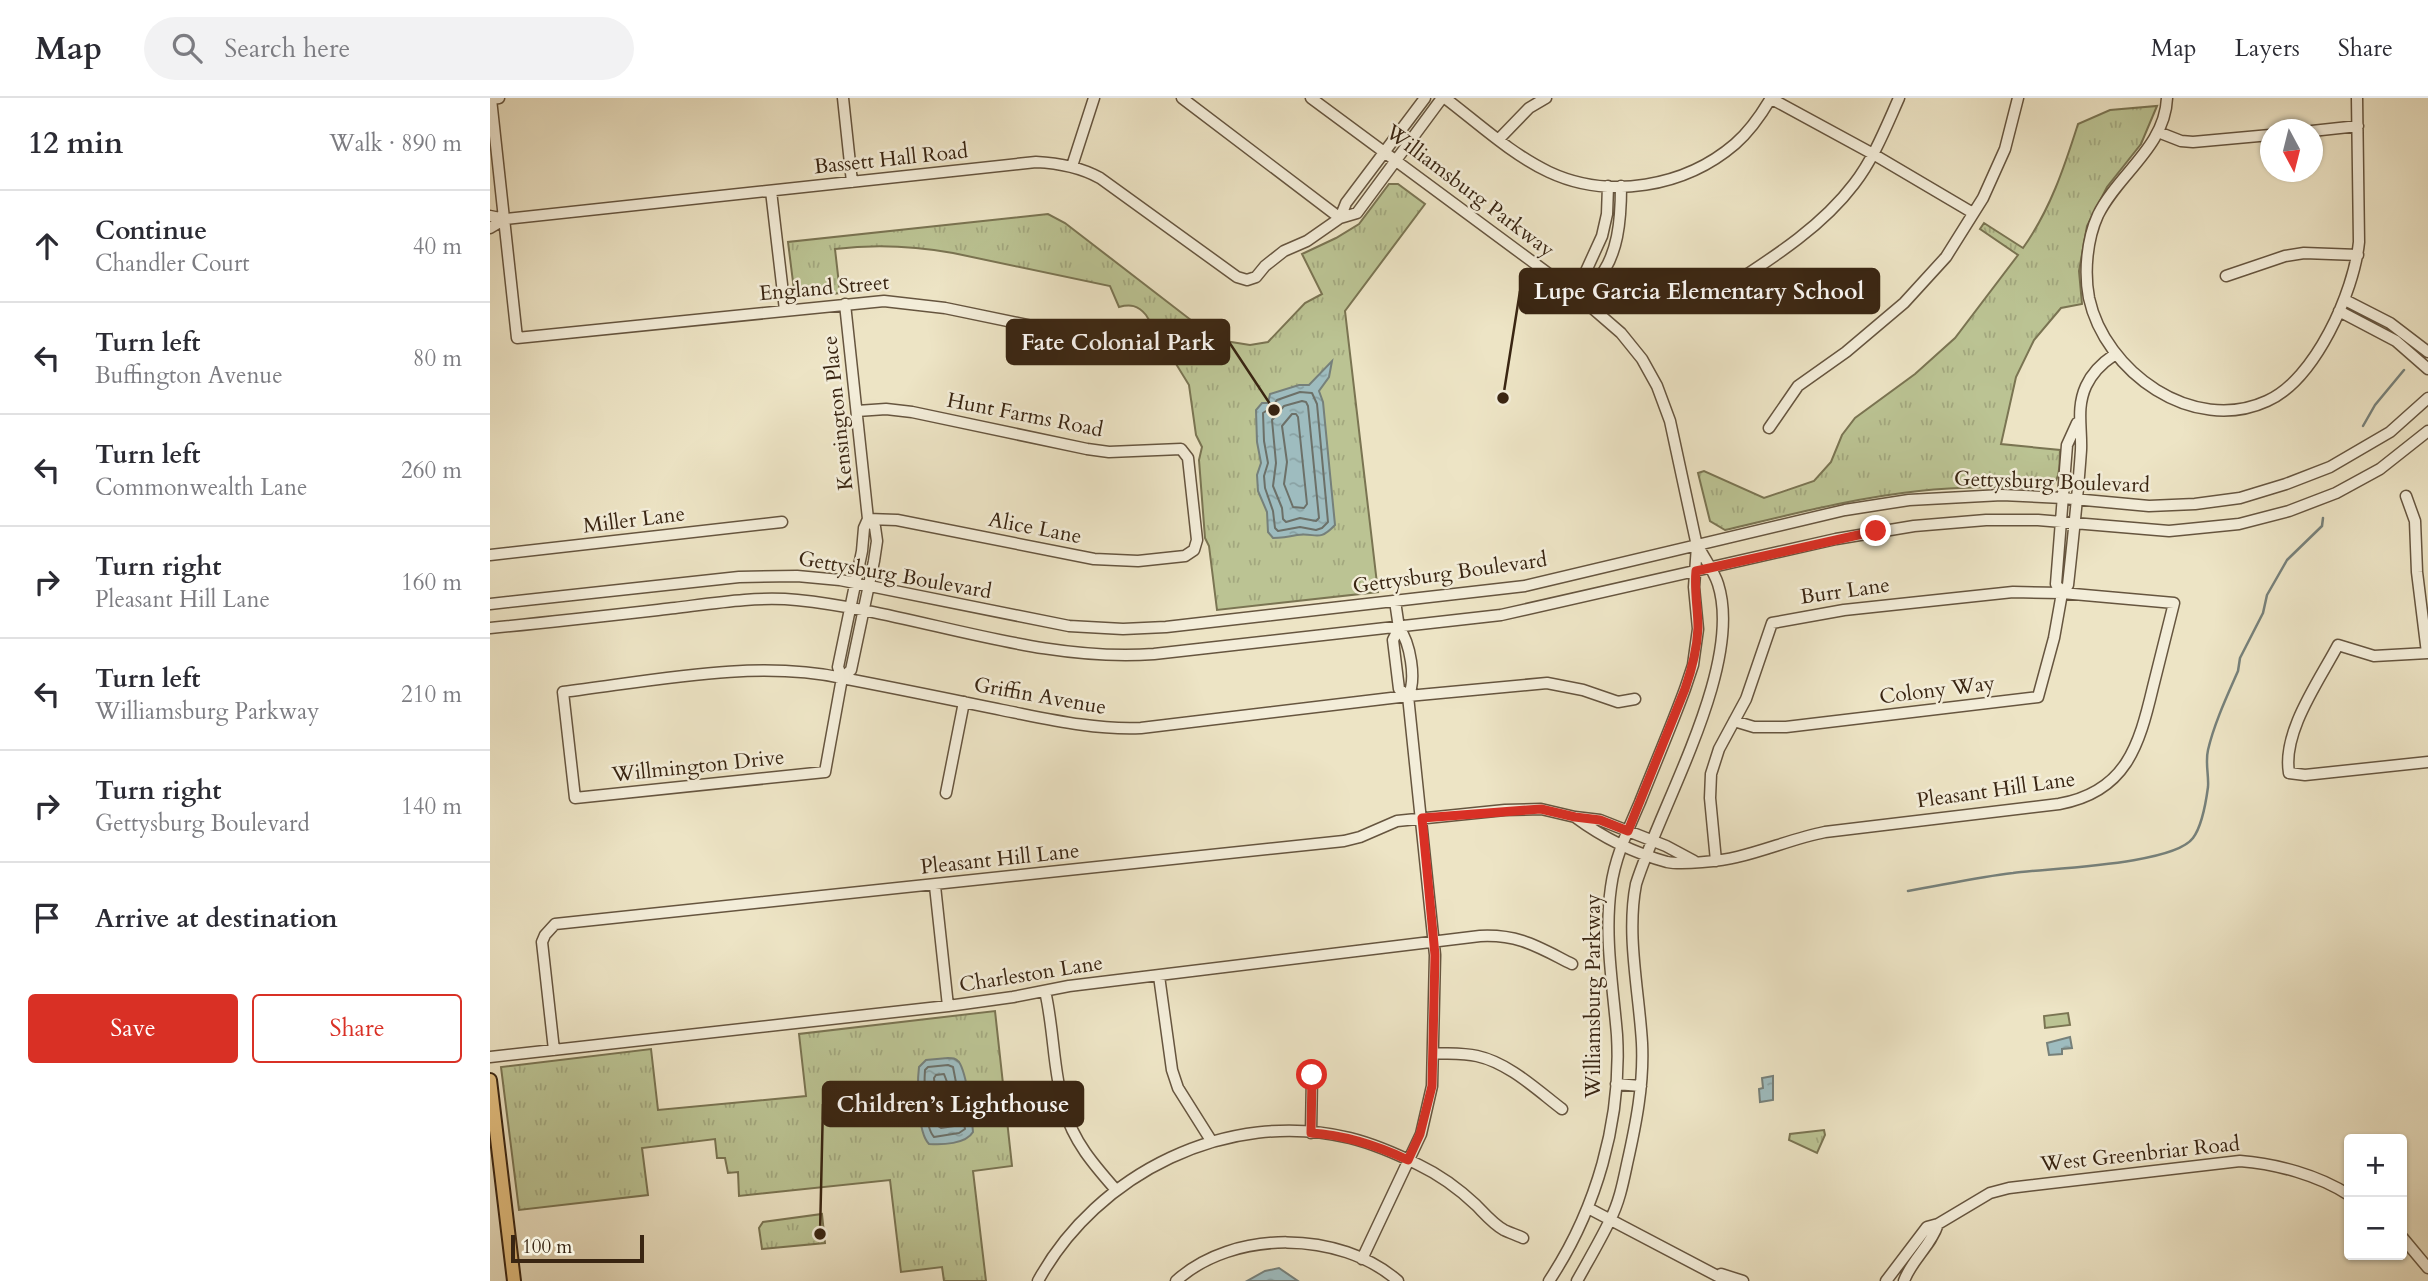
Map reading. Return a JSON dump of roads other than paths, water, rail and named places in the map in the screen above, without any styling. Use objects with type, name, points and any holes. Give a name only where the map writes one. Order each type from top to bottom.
[{"type":"main road","points":[[490,1080],[514,1281]]},
{"type":"street","points":[[499,98],[491,99],[505,219]]},
{"type":"street","points":[[843,98],[852,183]]},
{"type":"street","points":[[1072,166],[1094,98]]},
{"type":"street","points":[[1182,98],[1340,218]]},
{"type":"street","name":"Williamsburg Parkway","points":[[1311,98],[1576,294],[1621,333],[1642,359],[1657,386],[1670,421],[1697,545],[1694,587],[1698,629],[1693,665],[1614,870],[1608,918],[1617,1044],[1616,1084],[1606,1144],[1580,1229],[1549,1281]]},
{"type":"street","points":[[1340,218],[1346,202],[1425,98]]},
{"type":"street","points":[[1340,218],[1357,213],[1443,98],[1524,158],[1550,172],[1580,182],[1608,186],[1659,182],[1685,174],[1706,163],[1726,151],[1744,135],[1771,98],[1973,213]]},
{"type":"street","points":[[1499,139],[1529,108],[1546,98]]},
{"type":"street","points":[[1708,300],[1777,254],[1830,213],[1855,183],[1873,154],[1899,98]]},
{"type":"street","points":[[1769,428],[1798,386],[1846,352],[1904,303],[1946,257],[1973,213],[2005,149],[2018,98]]},
{"type":"street","points":[[2167,98],[2158,132],[2099,213],[2092,231],[2087,280],[2090,301],[2114,355],[2152,389],[2174,400],[2203,408],[2247,408],[2267,402],[2298,380],[2311,364],[2339,311],[2358,255],[2357,98]]},
{"type":"street","points":[[2323,130],[2358,126]]},
{"type":"street","points":[[2158,132],[2181,141],[2193,142],[2260,136]]},
{"type":"street","name":"Bassett Hall Road","points":[[490,216],[505,219],[1036,162],[1072,166],[1100,178],[1237,276],[1247,280],[1256,277],[1284,251],[1307,241],[1340,218]]},
{"type":"street","points":[[1576,294],[1602,236],[1607,214],[1608,186]]},
{"type":"street","points":[[1576,294],[1594,282],[1610,256],[1620,218],[1621,186]]},
{"type":"street","points":[[771,191],[785,310]]},
{"type":"street","name":"Bassett Hall Road","points":[[490,228],[505,219]]},
{"type":"street","name":"England Street","points":[[505,219],[517,338],[884,301],[918,303],[1090,338],[1110,337],[1129,327]]},
{"type":"street","points":[[2226,276],[2285,256],[2304,253],[2358,255]]},
{"type":"street","points":[[2344,300],[2390,323],[2428,352]]},
{"type":"street","name":"Kensington Place","points":[[825,772],[842,678],[838,667],[864,528],[868,519],[845,304]]},
{"type":"street","points":[[2339,311],[2396,341],[2428,369]]},
{"type":"street","name":"Colony Way","points":[[2062,593],[2056,584],[2067,445],[2078,420],[2085,388],[2101,364],[2114,355]]},
{"type":"street","name":"Gettysburg Boulevard","points":[[490,604],[753,576],[812,576],[1069,626],[1110,629],[1166,627],[1525,586],[1845,510],[1909,500],[1985,495],[2063,498],[2149,506],[2216,501],[2265,492],[2309,476],[2352,455],[2398,426],[2428,398]]},
{"type":"street","name":"Hunt Farms Road","points":[[858,411],[912,412],[1087,449],[1127,451],[1177,448],[1184,451],[1188,458],[1197,540],[1194,550]]},
{"type":"street","name":"Colony Way","points":[[1734,721],[1754,727],[1786,727],[2038,697],[2054,638],[2062,593],[2068,585],[2081,446],[2078,420]]},
{"type":"street","name":"Gettysburg Boulevard","points":[[490,628],[767,599],[797,600],[850,608],[1053,650],[1119,656],[1154,654],[1501,615],[1836,539],[1914,526],[1986,520],[2060,522],[2153,531],[2215,528],[2263,518],[2314,502],[2359,482],[2428,431]]},
{"type":"street","points":[[2406,496],[2415,521],[2417,572],[2427,653],[2374,656],[2338,645],[2291,738],[2287,759],[2289,774],[2305,775],[2428,761]]},
{"type":"street","name":"Kensington Place","points":[[842,678],[851,670],[877,541],[875,527],[868,519]]},
{"type":"street","name":"Alice Lane","points":[[868,519],[897,520],[1094,559],[1152,559],[1185,556],[1194,550]]},
{"type":"street","name":"Miller Lane","points":[[490,555],[782,522]]},
{"type":"street","name":"Williamsburg Parkway","points":[[1577,1281],[1611,1219],[1633,1142],[1641,1086],[1642,1045],[1632,907],[1636,884],[1716,674],[1721,610],[1718,583],[1697,545]]},
{"type":"street","name":"Burr Lane","points":[[1716,861],[1710,798],[1711,774],[1719,749],[1752,685],[1772,623],[1831,611],[1966,595],[2036,591],[2174,603]]},
{"type":"street","points":[[1362,1259],[1420,1134],[1429,1106],[1433,1053],[1434,940],[1408,695],[1413,687],[1407,638],[1399,628],[1395,601]]},
{"type":"street","name":"Pleasant Hill Lane","points":[[1575,817],[1598,835],[1668,862],[1716,861],[1740,857],[1779,843],[1825,832],[2082,799],[2100,790],[2123,769],[2138,743],[2174,603]]},
{"type":"street","name":"Griffin Avenue","points":[[575,798],[563,692],[762,670],[793,670],[842,678],[1086,727],[1111,729],[1141,728],[1408,695],[1547,683],[1584,690],[1618,702],[1636,699]]},
{"type":"street","points":[[946,793],[964,702]]},
{"type":"street","name":"Willmington Drive","points":[[575,798],[825,772]]},
{"type":"street","name":"Pleasant Hill Lane","points":[[554,1050],[542,942],[555,924],[1344,841],[1397,821],[1541,809],[1600,820],[1694,861]]},
{"type":"street","points":[[935,886],[948,1006]]},
{"type":"street","name":"Charleston Lane","points":[[490,1057],[948,1006],[1045,990],[1434,940],[1502,935],[1527,941],[1572,964]]},
{"type":"street","points":[[1159,976],[1172,1070],[1178,1088],[1212,1142]]},
{"type":"street","points":[[1045,990],[1063,1107],[1075,1136],[1088,1157],[1116,1190]]},
{"type":"street","points":[[1433,1053],[1477,1056],[1494,1062],[1524,1080],[1562,1109]]},
{"type":"street","points":[[1311,1133],[1312,1075]]},
{"type":"street","points":[[1616,1084],[1641,1086]]},
{"type":"street","points":[[1038,1281],[1061,1243],[1093,1209],[1116,1190],[1159,1161],[1212,1142],[1250,1133],[1311,1133],[1348,1137],[1379,1146],[1437,1174],[1473,1202],[1501,1229],[1523,1238]]},
{"type":"street","name":"West Greenbriar Road","points":[[1886,1281],[1927,1227],[1938,1224],[1990,1194],[2010,1188],[2224,1161],[2260,1163],[2290,1170],[2331,1183],[2344,1192]]},
{"type":"street","points":[[1588,1208],[1727,1281]]},
{"type":"street","points":[[1905,1281],[1918,1257],[1933,1240],[1938,1224]]},
{"type":"street","points":[[1176,1281],[1213,1258],[1236,1248],[1262,1242],[1300,1243],[1332,1248],[1385,1270],[1398,1281]]},
{"type":"street","points":[[2407,1243],[2428,1268]]},
{"type":"street","points":[[1707,1270],[1742,1281]]},
{"type":"water","points":[[1332,361],[1329,377],[1319,391],[1323,402],[1335,525],[1321,535],[1303,534],[1273,538],[1268,532],[1267,512],[1258,491],[1257,475],[1261,463],[1256,410],[1262,403],[1268,403],[1270,394],[1299,385],[1309,385]]},
{"type":"water","points":[[2070,1037],[2072,1048],[2062,1049],[2062,1054],[2049,1055],[2047,1043]]},
{"type":"water","points":[[953,1058],[962,1068],[969,1096],[973,1132],[959,1141],[929,1144],[920,1119],[919,1067],[926,1060]]},
{"type":"water","points":[[1773,1076],[1773,1100],[1760,1102],[1762,1078]]},
{"type":"water","points":[[1279,1268],[1298,1281],[1247,1281],[1265,1271]]},
{"type":"waterway","points":[[2363,426],[2375,405],[2404,370]]},
{"type":"waterway","points":[[1908,891],[2000,875],[2137,860],[2181,847],[2193,838],[2206,800],[2207,755],[2221,710],[2238,671],[2240,658],[2263,613],[2267,595],[2287,560],[2322,526],[2323,518]]},
{"type":"place","name":"Lupe Garcia Elementary School","points":[[1503,398]]},
{"type":"place","name":"Fate Colonial Park","points":[[1274,410]]},
{"type":"place","name":"Children’s Lighthouse","points":[[820,1234]]}]
